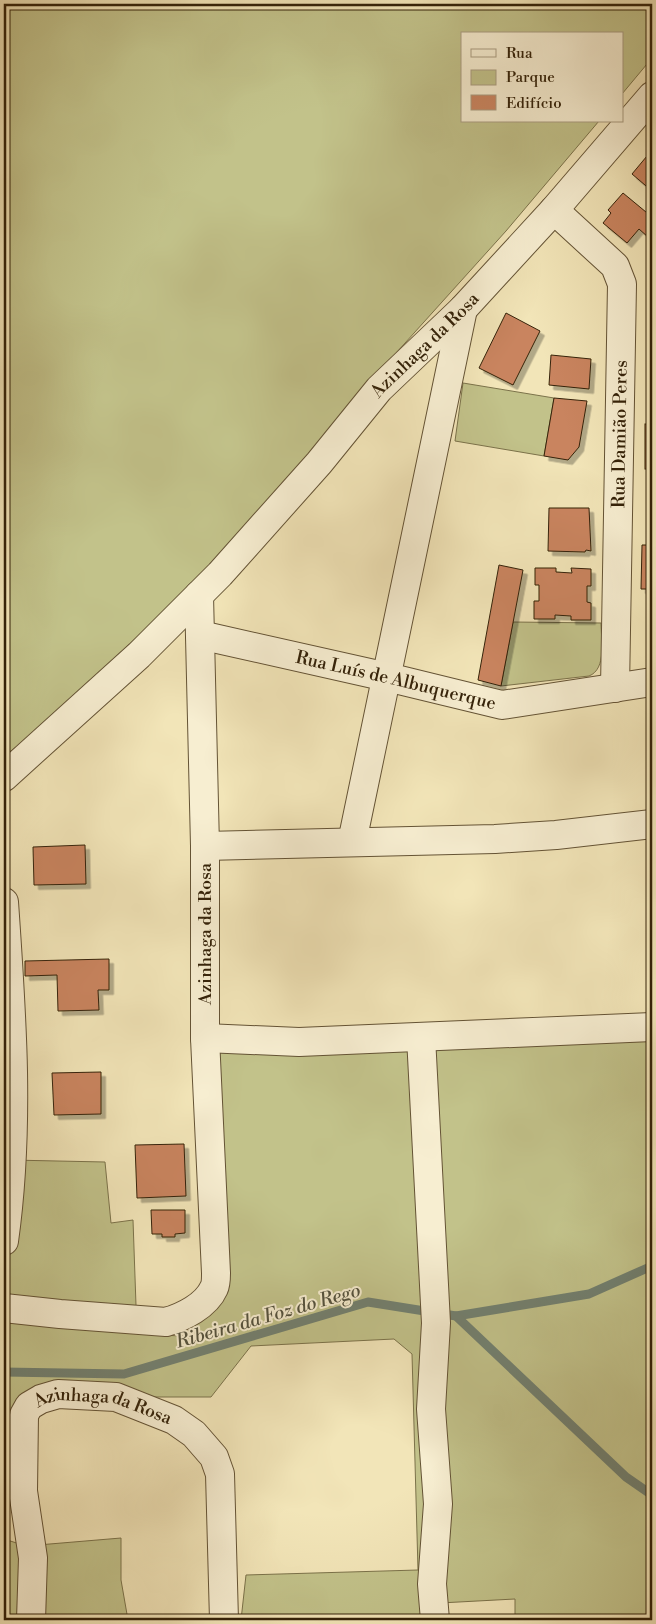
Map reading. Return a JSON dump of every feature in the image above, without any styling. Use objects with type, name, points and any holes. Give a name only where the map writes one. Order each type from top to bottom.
[{"type":"street","name":"Azinhaga da Rosa","points":[[4,777],[139,655],[220,574],[319,463],[379,389],[463,309],[554,210],[652,96]]},
{"type":"street","name":"Rua Damião Peres","points":[[554,210],[615,266],[622,284],[615,688]]},
{"type":"street","points":[[352,842],[463,309]]},
{"type":"street","name":"Azinhaga da Rosa","points":[[4,1308],[166,1322],[181,1317],[208,1298],[214,1287],[216,1272],[205,1038],[205,846],[199,595]]},
{"type":"street","name":"Rua Luís de Albuquerque","points":[[200,635],[502,705],[652,682]]},
{"type":"street","points":[[205,846],[495,839],[556,835],[652,824]]},
{"type":"street","points":[[4,902],[12,1018],[14,1133],[10,1196],[4,1241]]},
{"type":"street","points":[[205,1038],[298,1042],[652,1027]]},
{"type":"street","points":[[421,1037],[436,1323],[431,1409],[438,1504],[432,1584],[435,1620]]},
{"type":"street","name":"Azinhaga da Rosa","points":[[31,1620],[33,1558],[23,1491],[24,1415],[29,1406],[41,1399],[58,1394],[116,1397],[155,1412],[174,1420],[194,1434],[214,1457],[220,1474],[222,1496],[224,1620]]},
{"type":"green space","points":[[4,4],[652,4],[652,58],[624,92],[624,32],[461,32],[461,122],[598,122],[506,231],[378,373],[244,537],[30,737],[4,756]]},
{"type":"green space","points":[[463,383],[554,398],[544,456],[455,441]]},
{"type":"green space","points":[[513,622],[601,623],[602,653],[598,667],[589,676],[501,686]]},
{"type":"green space","points":[[4,1026],[10,1160],[105,1162],[111,1223],[133,1220],[137,1334],[182,1336],[220,1303],[211,1050],[652,1038],[652,1620],[515,1620],[515,1599],[440,1603],[420,1620],[241,1620],[246,1575],[418,1570],[412,1354],[394,1339],[251,1346],[211,1397],[28,1397],[4,1418]]},
{"type":"green space","points":[[121,1538],[121,1580],[128,1620],[4,1620],[4,1539],[26,1546]]},
{"type":"building","points":[[652,150],[652,191],[632,174]]},
{"type":"building","points":[[623,193],[652,217],[652,232],[648,237],[639,229],[627,243],[603,223],[611,213],[608,210]]},
{"type":"building","points":[[649,262],[652,262],[652,302],[648,302]]},
{"type":"building","points":[[506,313],[540,331],[513,385],[479,368]]},
{"type":"building","points":[[647,314],[652,314],[652,357],[647,357]]},
{"type":"building","points":[[551,355],[591,359],[589,389],[549,385]]},
{"type":"building","points":[[648,371],[652,371],[652,406],[647,406]]},
{"type":"building","points":[[554,398],[587,401],[579,447],[568,460],[544,456]]},
{"type":"building","points":[[645,424],[652,424],[652,469],[645,469]]},
{"type":"building","points":[[648,485],[652,485],[652,529],[648,529]]},
{"type":"building","points":[[549,508],[589,508],[591,551],[548,551]]},
{"type":"building","points":[[642,545],[652,545],[652,589],[641,589]]},
{"type":"building","points":[[499,565],[523,570],[501,686],[478,680]]},
{"type":"building","points":[[535,568],[556,568],[556,572],[572,573],[571,568],[591,569],[591,586],[587,586],[587,602],[591,603],[591,620],[571,620],[571,616],[555,615],[555,619],[534,619],[534,601],[539,601],[539,585],[535,585]]},
{"type":"building","points":[[85,845],[86,884],[34,885],[33,847]]},
{"type":"building","points":[[109,959],[109,990],[98,990],[99,1010],[58,1011],[57,975],[25,976],[25,961]]},
{"type":"building","points":[[101,1072],[101,1114],[54,1115],[52,1073]]},
{"type":"building","points":[[184,1144],[186,1196],[137,1198],[135,1145]]},
{"type":"building","points":[[151,1210],[185,1210],[185,1233],[175,1234],[175,1237],[162,1237],[162,1234],[152,1234]]},
{"type":"waterway","points":[[456,1316],[589,1294],[652,1266]]},
{"type":"waterway","name":"Ribeira da Foz do Rego","points":[[4,1372],[124,1374],[368,1302],[456,1316],[626,1477],[652,1495]]}]
